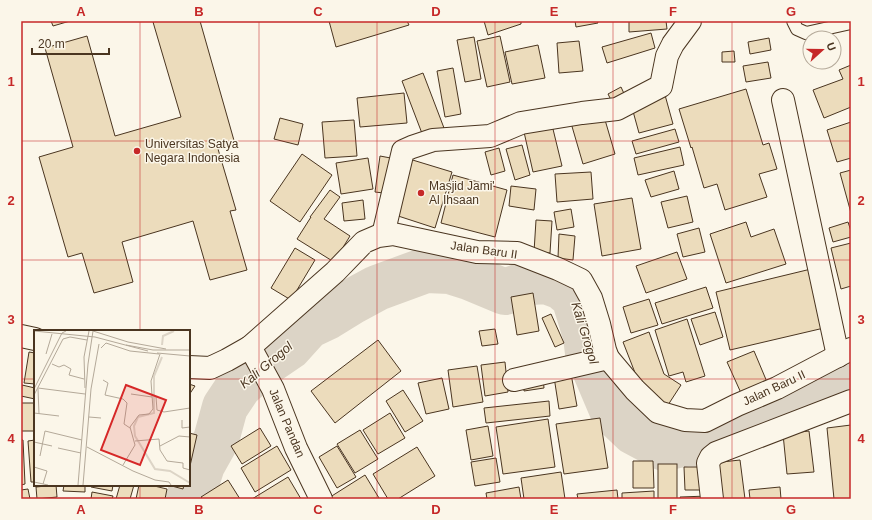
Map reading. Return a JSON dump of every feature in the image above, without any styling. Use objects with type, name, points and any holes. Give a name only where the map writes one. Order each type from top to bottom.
[{"type":"street","points":[[383,235],[403,151],[433,140],[490,136],[521,124],[582,112],[617,108],[661,86],[667,56],[673,44],[690,21]]},
{"type":"street","points":[[783,100],[845,353]]},
{"type":"street","name":"Jalan Baru II","points":[[190,367],[210,368],[227,360],[252,352],[364,242],[378,236],[393,234],[477,252],[517,253],[581,280],[591,298],[599,324],[605,350],[601,360],[658,412],[685,420],[705,421],[737,405],[777,388],[845,353]]},
{"type":"street","points":[[21,336],[34,339]]},
{"type":"street","name":"Jalan Pandan","points":[[252,352],[273,389],[296,448],[321,499]]},
{"type":"street","points":[[514,380],[601,360]]},
{"type":"street","points":[[712,499],[708,463],[711,457],[716,453],[851,402]]},
{"type":"lane","points":[[793,21],[797,30],[806,33],[851,23]]},
{"type":"building","points":[[51,21],[70,21],[53,26]]},
{"type":"building","points":[[200,21],[235,144],[218,149],[236,210],[230,211],[247,270],[210,280],[193,221],[122,242],[133,282],[94,293],[82,253],[68,257],[39,157],[73,147],[45,48],[87,36],[115,136],[181,117],[153,22]]},
{"type":"building","points":[[329,21],[407,21],[409,25],[336,47]]},
{"type":"building","points":[[484,21],[521,21],[521,24],[488,35]]},
{"type":"building","points":[[575,21],[597,21],[598,23],[576,27]]},
{"type":"building","points":[[629,21],[666,21],[667,29],[629,32]]},
{"type":"building","points":[[651,33],[655,48],[607,63],[602,47]]},
{"type":"building","points":[[500,36],[510,82],[487,87],[477,41]]},
{"type":"building","points":[[474,37],[481,79],[465,82],[457,40]]},
{"type":"building","points":[[769,38],[771,50],[750,54],[748,42]]},
{"type":"building","points":[[579,41],[583,71],[559,73],[557,43]]},
{"type":"building","points":[[538,45],[545,78],[512,84],[505,52]]},
{"type":"building","points":[[734,51],[735,62],[722,62],[722,52]]},
{"type":"building","points":[[768,62],[771,78],[746,82],[743,66]]},
{"type":"building","points":[[851,65],[851,107],[824,118],[813,90],[843,79],[839,70]]},
{"type":"building","points":[[453,68],[461,114],[445,117],[437,71]]},
{"type":"building","points":[[423,73],[444,128],[423,136],[402,81]]},
{"type":"building","points":[[621,87],[627,100],[614,106],[608,94]]},
{"type":"building","points":[[746,89],[763,145],[769,143],[777,169],[759,174],[767,197],[725,210],[717,184],[704,188],[679,109]]},
{"type":"building","points":[[404,93],[407,123],[360,127],[357,98]]},
{"type":"building","points":[[665,95],[673,124],[639,133],[631,104]]},
{"type":"building","points":[[603,113],[615,154],[583,164],[571,123]]},
{"type":"building","points":[[280,118],[303,124],[298,145],[274,139]]},
{"type":"building","points":[[354,120],[357,156],[325,158],[322,122]]},
{"type":"building","points":[[851,122],[851,158],[837,162],[827,130]]},
{"type":"building","points":[[552,125],[562,166],[533,172],[524,132]]},
{"type":"building","points":[[675,129],[679,142],[636,154],[632,141]]},
{"type":"building","points":[[522,145],[530,175],[515,180],[506,149]]},
{"type":"building","points":[[680,147],[684,165],[638,175],[634,158]]},
{"type":"building","points":[[499,148],[505,171],[491,175],[485,152]]},
{"type":"building","points":[[302,154],[332,175],[300,222],[270,201]]},
{"type":"building","points":[[380,156],[396,159],[392,194],[375,192]]},
{"type":"building","points":[[368,158],[373,189],[341,194],[336,163]]},
{"type":"building","name":"Masjid Jami' Al Ihsaan","points":[[406,158],[452,172],[435,228],[389,213]]},
{"type":"building","points":[[851,170],[851,213],[840,173]]},
{"type":"building","points":[[674,171],[679,189],[651,197],[645,180]]},
{"type":"building","points":[[591,172],[593,199],[557,202],[555,174]]},
{"type":"building","points":[[453,175],[507,190],[495,237],[441,223]]},
{"type":"building","points":[[511,186],[536,189],[534,210],[509,206]]},
{"type":"building","points":[[330,190],[340,197],[324,219],[350,236],[334,262],[297,239],[310,217]]},
{"type":"building","points":[[687,196],[693,222],[668,228],[661,202]]},
{"type":"building","points":[[632,198],[641,249],[602,256],[594,204]]},
{"type":"building","points":[[363,200],[365,219],[344,221],[342,203]]},
{"type":"building","points":[[571,209],[574,227],[557,230],[554,212]]},
{"type":"building","points":[[536,220],[552,221],[550,253],[534,252]]},
{"type":"building","points":[[746,222],[751,237],[774,229],[786,264],[726,283],[710,234]]},
{"type":"building","points":[[848,222],[851,237],[833,242],[829,228]]},
{"type":"building","points":[[699,228],[705,252],[683,257],[677,234]]},
{"type":"building","points":[[559,234],[575,236],[573,260],[558,258]]},
{"type":"building","points":[[851,243],[851,286],[841,289],[831,248]]},
{"type":"building","points":[[295,248],[315,260],[291,300],[271,288]]},
{"type":"building","points":[[677,252],[687,279],[646,293],[636,266]]},
{"type":"building","points":[[811,269],[824,328],[730,350],[716,292]]},
{"type":"building","points":[[706,287],[713,308],[662,324],[655,303]]},
{"type":"building","points":[[533,293],[539,331],[517,335],[511,297]]},
{"type":"building","points":[[649,299],[658,325],[631,333],[623,307]]},
{"type":"building","points":[[715,312],[723,337],[700,345],[691,319]]},
{"type":"building","points":[[551,314],[564,343],[555,347],[542,318]]},
{"type":"building","points":[[687,319],[705,376],[686,382],[683,372],[669,376],[655,330]]},
{"type":"building","points":[[495,329],[498,344],[482,346],[479,331]]},
{"type":"building","points":[[649,332],[664,374],[681,385],[668,405],[639,383],[623,342]]},
{"type":"building","points":[[378,340],[401,371],[335,423],[311,391]]},
{"type":"building","points":[[754,351],[767,382],[741,393],[727,362]]},
{"type":"building","points":[[29,352],[34,353],[34,384],[24,383]]},
{"type":"building","points":[[505,362],[508,392],[485,396],[481,365]]},
{"type":"building","points":[[477,366],[483,402],[453,407],[448,370]]},
{"type":"building","points":[[571,374],[577,406],[559,409],[554,377]]},
{"type":"building","points":[[442,378],[449,409],[426,414],[418,383]]},
{"type":"building","points":[[543,378],[544,388],[524,391],[523,380]]},
{"type":"building","points":[[190,384],[195,386],[190,394]]},
{"type":"building","points":[[22,385],[34,388],[34,399],[21,396]]},
{"type":"building","points":[[403,390],[423,421],[405,432],[386,401]]},
{"type":"building","points":[[549,401],[550,416],[486,423],[484,408]]},
{"type":"building","points":[[21,403],[34,403],[34,431],[21,431]]},
{"type":"building","points":[[390,413],[405,438],[378,454],[363,430]]},
{"type":"building","points":[[600,418],[608,468],[564,474],[556,424]]},
{"type":"building","points":[[548,419],[555,467],[503,474],[496,427]]},
{"type":"building","points":[[851,425],[851,499],[834,499],[827,428]]},
{"type":"building","points":[[488,426],[493,456],[471,460],[466,430]]},
{"type":"building","points":[[260,428],[271,446],[242,464],[231,446]]},
{"type":"building","points":[[360,430],[378,459],[355,473],[337,444]]},
{"type":"building","points":[[809,431],[814,472],[787,474],[783,434]]},
{"type":"building","points":[[190,433],[197,435],[190,466]]},
{"type":"building","points":[[21,440],[23,440],[25,484],[21,485]]},
{"type":"building","points":[[34,440],[34,482],[31,482],[28,441]]},
{"type":"building","points":[[277,446],[291,470],[255,492],[241,468]]},
{"type":"building","points":[[337,446],[356,477],[337,488],[319,457]]},
{"type":"building","points":[[417,447],[435,476],[398,499],[388,499],[373,474]]},
{"type":"building","points":[[496,458],[500,482],[475,486],[471,462]]},
{"type":"building","points":[[740,460],[745,499],[717,499],[713,463]]},
{"type":"building","points":[[633,461],[653,461],[654,488],[633,488]]},
{"type":"building","points":[[658,464],[677,464],[677,499],[658,499]]},
{"type":"building","points":[[684,467],[707,467],[707,490],[685,490]]},
{"type":"building","points":[[561,472],[565,499],[524,499],[521,478]]},
{"type":"building","points":[[365,475],[379,498],[378,499],[327,499]]},
{"type":"building","points":[[288,477],[301,499],[252,499]]},
{"type":"building","points":[[228,480],[240,499],[203,499],[201,497]]},
{"type":"building","points":[[56,486],[57,497],[37,499],[36,487]]},
{"type":"building","points":[[64,486],[85,486],[85,492],[63,491]]},
{"type":"building","points":[[91,486],[113,486],[112,491]]},
{"type":"building","points":[[120,486],[134,486],[130,499],[116,499]]},
{"type":"building","points":[[139,486],[154,486],[167,489],[165,499],[136,499]]},
{"type":"building","points":[[172,486],[184,486],[183,489]]},
{"type":"building","points":[[519,487],[521,499],[487,499],[486,493]]},
{"type":"building","points":[[780,487],[781,499],[750,499],[749,490]]},
{"type":"building","points":[[28,489],[30,499],[21,499],[21,490]]},
{"type":"building","points":[[617,490],[618,499],[578,499],[577,494]]},
{"type":"building","points":[[654,491],[654,499],[622,499],[622,493]]},
{"type":"building","points":[[92,492],[113,496],[112,499],[91,499]]},
{"type":"building","points":[[708,496],[708,499],[681,499],[680,497]]},
{"type":"waterway","name":"Kali Grogol","points":[[188,499],[195,487],[202,465],[216,440],[225,407],[239,386],[264,364],[289,347],[308,326],[327,317],[377,288],[426,270],[450,271],[505,292],[531,282],[546,281],[562,287],[574,297],[586,336],[588,353],[613,412],[634,432],[664,448],[687,443],[704,444],[726,429],[791,394],[851,373]]},
{"type":"place","name":"Universitas Satya Negara Indonesia","points":[[137,151]]},
{"type":"place","name":"Masjid Jami' Al Ihsaan","points":[[421,193]]}]
